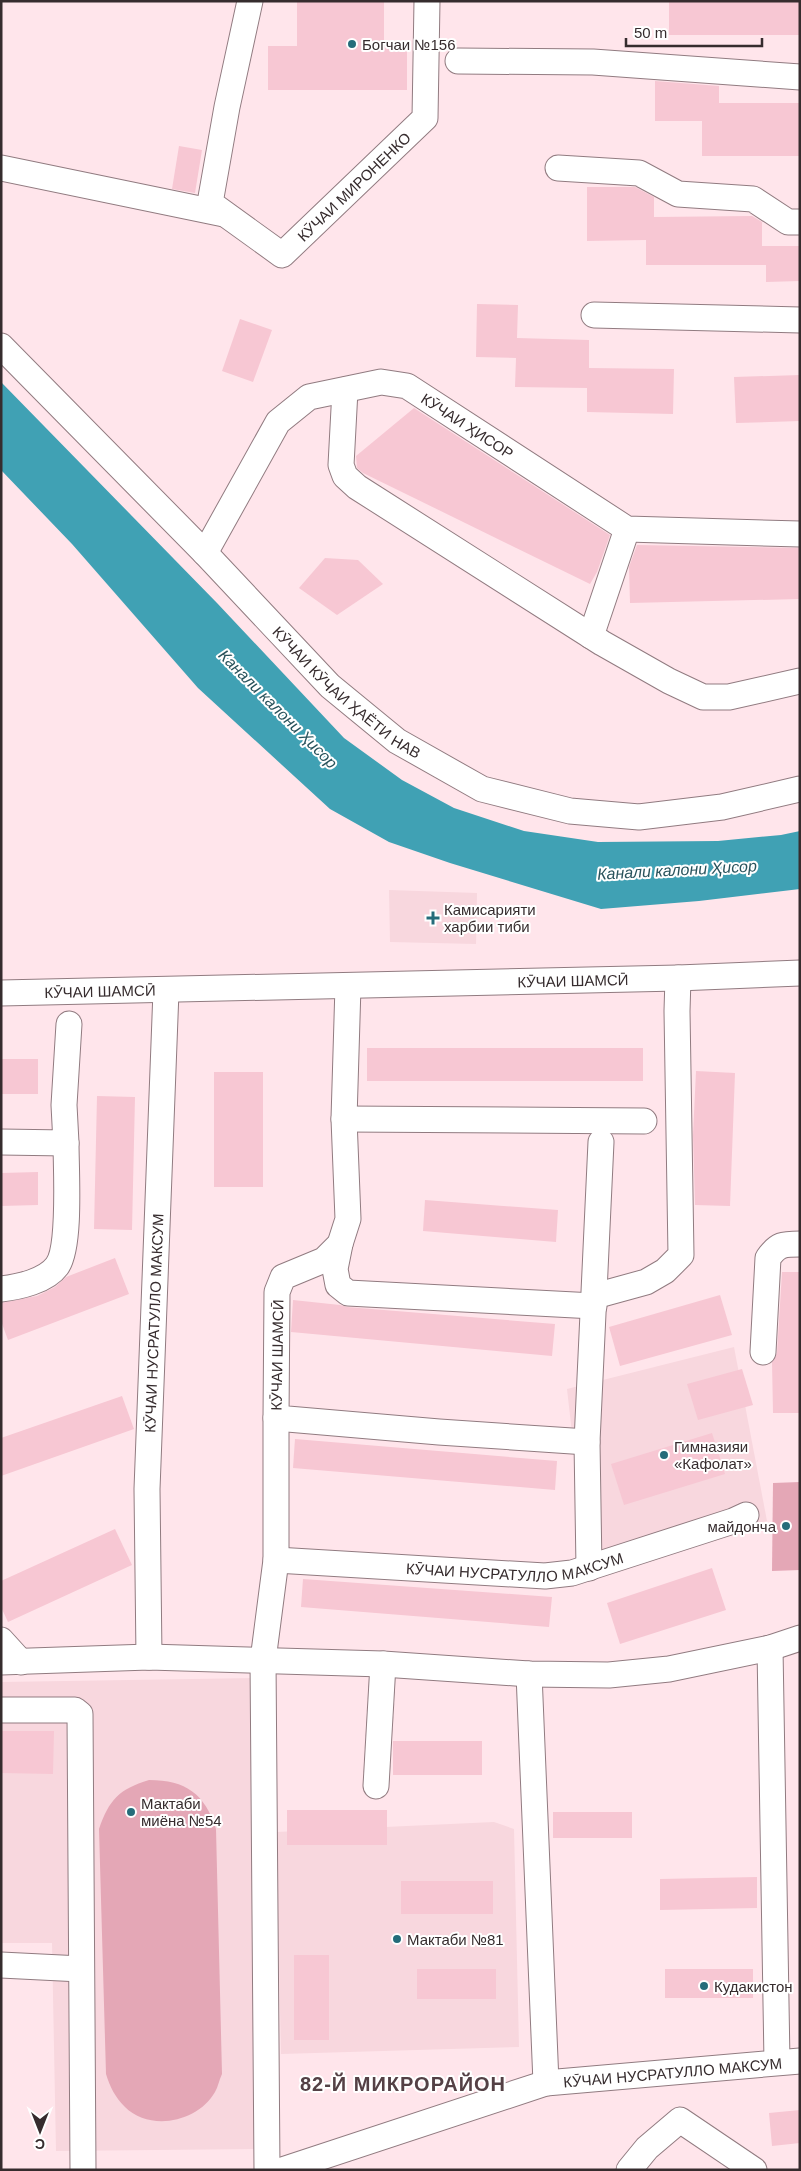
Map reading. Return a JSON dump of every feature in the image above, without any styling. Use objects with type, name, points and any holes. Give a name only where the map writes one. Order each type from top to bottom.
[{"type":"street","points":[[224,214],[210,203],[227,106],[250,1]]},
{"type":"street","name":"КӮЧАИ МИРОНЕНКО","points":[[224,214],[282,255],[425,118],[427,1]]},
{"type":"street","points":[[458,61],[593,62],[800,77]]},
{"type":"street","points":[[1,168],[224,214]]},
{"type":"street","points":[[558,168],[639,172],[678,194],[753,199],[788,222],[800,222]]},
{"type":"street","points":[[594,315],[800,320]]},
{"type":"street","name":"КӮЧАИ КӮЧАИ ҲАЁТИ НАВ","points":[[1,346],[205,553],[330,686],[397,741],[482,789],[570,811],[639,817],[722,807],[800,789]]},
{"type":"street","name":"КӮЧАИ ҲИСОР","points":[[205,553],[278,422],[309,397],[381,382],[408,386],[627,529]]},
{"type":"street","points":[[345,390],[341,465],[345,476],[357,487],[591,636],[670,681],[703,697],[729,697],[800,681]]},
{"type":"street","points":[[591,636],[627,529],[800,534]]},
{"type":"street","name":"КӮЧАИ ШАМСӢ","points":[[1,993],[166,991],[678,978],[800,973]]},
{"type":"street","points":[[340,1244],[334,1269],[338,1285],[348,1293],[595,1301],[646,1282],[664,1270],[681,1255],[678,978]]},
{"type":"street","name":"КӮЧАИ ШАМСӢ","points":[[348,986],[344,1120],[348,1219],[340,1244],[324,1260],[283,1277],[278,1292],[276,1418],[587,1442]]},
{"type":"street","name":"КӮЧАИ НУСРАТУЛЛО МАКСУМ","points":[[149,1657],[147,1489],[166,991]]},
{"type":"street","points":[[1,1289],[16,1288],[39,1280],[57,1266],[65,1247],[66,1143],[64,1105],[69,1024]]},
{"type":"street","points":[[344,1120],[644,1121]]},
{"type":"street","points":[[1,1142],[66,1143]]},
{"type":"street","points":[[588,1568],[587,1442],[601,1142]]},
{"type":"street","points":[[762,1352],[768,1258],[775,1248],[787,1244],[800,1244]]},
{"type":"street","points":[[267,2170],[263,1660],[276,1560],[276,1418]]},
{"type":"street","name":"КӮЧАИ НУСРАТУЛЛО МАКСУМ","points":[[276,1560],[545,1576],[572,1573],[733,1522],[746,1515]]},
{"type":"street","points":[[1,1640],[11,1662],[149,1657],[383,1664],[529,1674],[609,1675],[670,1669],[770,1648],[800,1638]]},
{"type":"street","points":[[770,1648],[789,2061]]},
{"type":"street","points":[[376,1786],[383,1664]]},
{"type":"street","name":"КӮЧАИ НУСРАТУЛЛО МАКСУМ","points":[[529,1674],[546,2083]]},
{"type":"street","points":[[1,1710],[75,1710],[80,1714],[84,2170]]},
{"type":"street","points":[[1,1965],[81,1969]]},
{"type":"street","name":"КӮЧАИ НУСРАТУЛЛО МАКСУМ","points":[[282,2170],[546,2083],[789,2061]]},
{"type":"street","points":[[629,2170],[646,2150],[680,2120],[754,2170]]},
{"type":"street","points":[[614,2170],[646,2150]]},
{"type":"shaded area","name":"Камисарияти харбии тиби","points":[[389,890],[477,893],[476,944],[390,942]]},
{"type":"shaded area","name":"Гимназияи «Кафолат»","points":[[734,1347],[767,1521],[587,1565],[567,1389]]},
{"type":"shaded area","name":"майдонча","points":[[800,1482],[800,1570],[772,1571],[773,1483]]},
{"type":"shaded area","name":"Мактаби миёна №54","points":[[258,1678],[264,2149],[56,2151],[52,1943],[1,1943],[1,1682]]},
{"type":"shaded area","points":[[149,1780],[174,1783],[192,1791],[206,1807],[216,1829],[222,2074],[215,2092],[197,2111],[186,2117],[160,2121],[135,2115],[125,2107],[113,2092],[106,2074],[99,1829],[107,1810],[117,1797],[130,1787]]},
{"type":"shaded area","name":"Мактаби №81","points":[[494,1822],[514,1829],[519,2047],[281,2054],[276,1832]]},
{"type":"water","name":"Канали калони Ҳисор","points":[[1,382],[217,603],[344,738],[402,780],[454,808],[524,831],[598,842],[718,841],[781,835],[800,831],[800,889],[699,901],[601,909],[450,863],[389,842],[330,809],[198,688],[72,544],[1,470]]},
{"type":"building","name":"Богчаи №156","points":[[297,1],[384,1],[384,43],[407,43],[407,90],[268,90],[268,46],[297,46]]},
{"type":"building","points":[[669,1],[800,1],[800,35],[669,35]]},
{"type":"building","points":[[655,81],[719,86],[719,103],[800,103],[800,156],[702,156],[702,121],[655,121]]},
{"type":"building","points":[[179,146],[202,150],[195,193],[172,189]]},
{"type":"building","points":[[587,187],[635,187],[654,197],[654,217],[752,216],[762,222],[762,246],[800,246],[800,281],[766,282],[766,265],[646,265],[646,240],[587,241]]},
{"type":"building","points":[[477,304],[518,305],[517,338],[589,340],[589,368],[674,369],[673,414],[587,412],[587,388],[515,387],[516,358],[476,357]]},
{"type":"building","points":[[240,319],[272,330],[253,382],[222,371]]},
{"type":"building","points":[[800,375],[800,421],[736,423],[734,377]]},
{"type":"building","points":[[414,408],[610,535],[597,572],[590,584],[363,473],[357,468],[356,456]]},
{"type":"building","points":[[637,545],[800,548],[800,599],[630,603],[629,567]]},
{"type":"building","points":[[325,558],[358,560],[383,584],[337,615],[299,588]]},
{"type":"building","points":[[367,1048],[643,1048],[643,1081],[367,1081]]},
{"type":"building","points":[[1,1059],[38,1059],[38,1094],[1,1094]]},
{"type":"building","points":[[696,1071],[735,1073],[730,1206],[695,1205],[693,1135]]},
{"type":"building","points":[[214,1072],[263,1072],[263,1187],[214,1187]]},
{"type":"building","points":[[97,1096],[135,1097],[132,1230],[94,1229]]},
{"type":"building","points":[[38,1172],[38,1205],[1,1206],[1,1173]]},
{"type":"building","points":[[425,1200],[558,1210],[556,1242],[423,1231]]},
{"type":"building","points":[[115,1258],[129,1294],[8,1340],[1,1321],[1,1303],[37,1296],[55,1287],[66,1277]]},
{"type":"building","points":[[782,1272],[800,1272],[800,1413],[773,1413],[772,1362],[777,1353]]},
{"type":"building","points":[[720,1295],[732,1335],[620,1366],[609,1327]]},
{"type":"building","points":[[293,1300],[347,1307],[555,1324],[552,1356],[291,1332]]},
{"type":"building","points":[[742,1369],[753,1405],[698,1420],[687,1384]]},
{"type":"building","points":[[122,1396],[134,1429],[1,1476],[1,1438]]},
{"type":"building","points":[[712,1433],[725,1474],[624,1505],[611,1464]]},
{"type":"building","points":[[295,1439],[557,1461],[555,1490],[293,1468]]},
{"type":"building","points":[[115,1529],[132,1565],[8,1622],[1,1607],[1,1581]]},
{"type":"building","points":[[712,1568],[726,1610],[620,1644],[607,1603]]},
{"type":"building","points":[[303,1579],[552,1597],[549,1627],[301,1607]]},
{"type":"building","points":[[1,1731],[54,1731],[53,1774],[1,1773]]},
{"type":"building","points":[[393,1741],[482,1741],[482,1775],[393,1775]]},
{"type":"building","points":[[287,1810],[387,1810],[387,1845],[287,1845]]},
{"type":"building","points":[[553,1812],[632,1812],[632,1838],[553,1838]]},
{"type":"building","points":[[757,1877],[757,1908],[660,1910],[660,1879]]},
{"type":"building","points":[[401,1881],[493,1881],[493,1914],[401,1914]]},
{"type":"building","points":[[294,1955],[329,1955],[329,2040],[294,2040]]},
{"type":"building","points":[[417,1969],[496,1969],[496,1999],[417,1999]]},
{"type":"building","points":[[665,1969],[753,1969],[753,1998],[665,1998]]},
{"type":"building","points":[[800,2110],[800,2143],[772,2146],[769,2113]]},
{"type":"place","name":"Богчаи №156","points":[[352,44]]},
{"type":"place","name":"Камисарияти харбии тиби","points":[[433,918]]},
{"type":"place","name":"Гимназияи «Кафолат»","points":[[664,1455]]},
{"type":"place","name":"майдонча","points":[[786,1526]]},
{"type":"place","name":"Мактаби миёна №54","points":[[131,1812]]},
{"type":"place","name":"Мактаби №81","points":[[397,1939]]},
{"type":"place","name":"Кудакистон","points":[[704,1986]]},
{"type":"district","name":"82-Й МИКРОРАЙОН","points":[[403,2084]]}]
